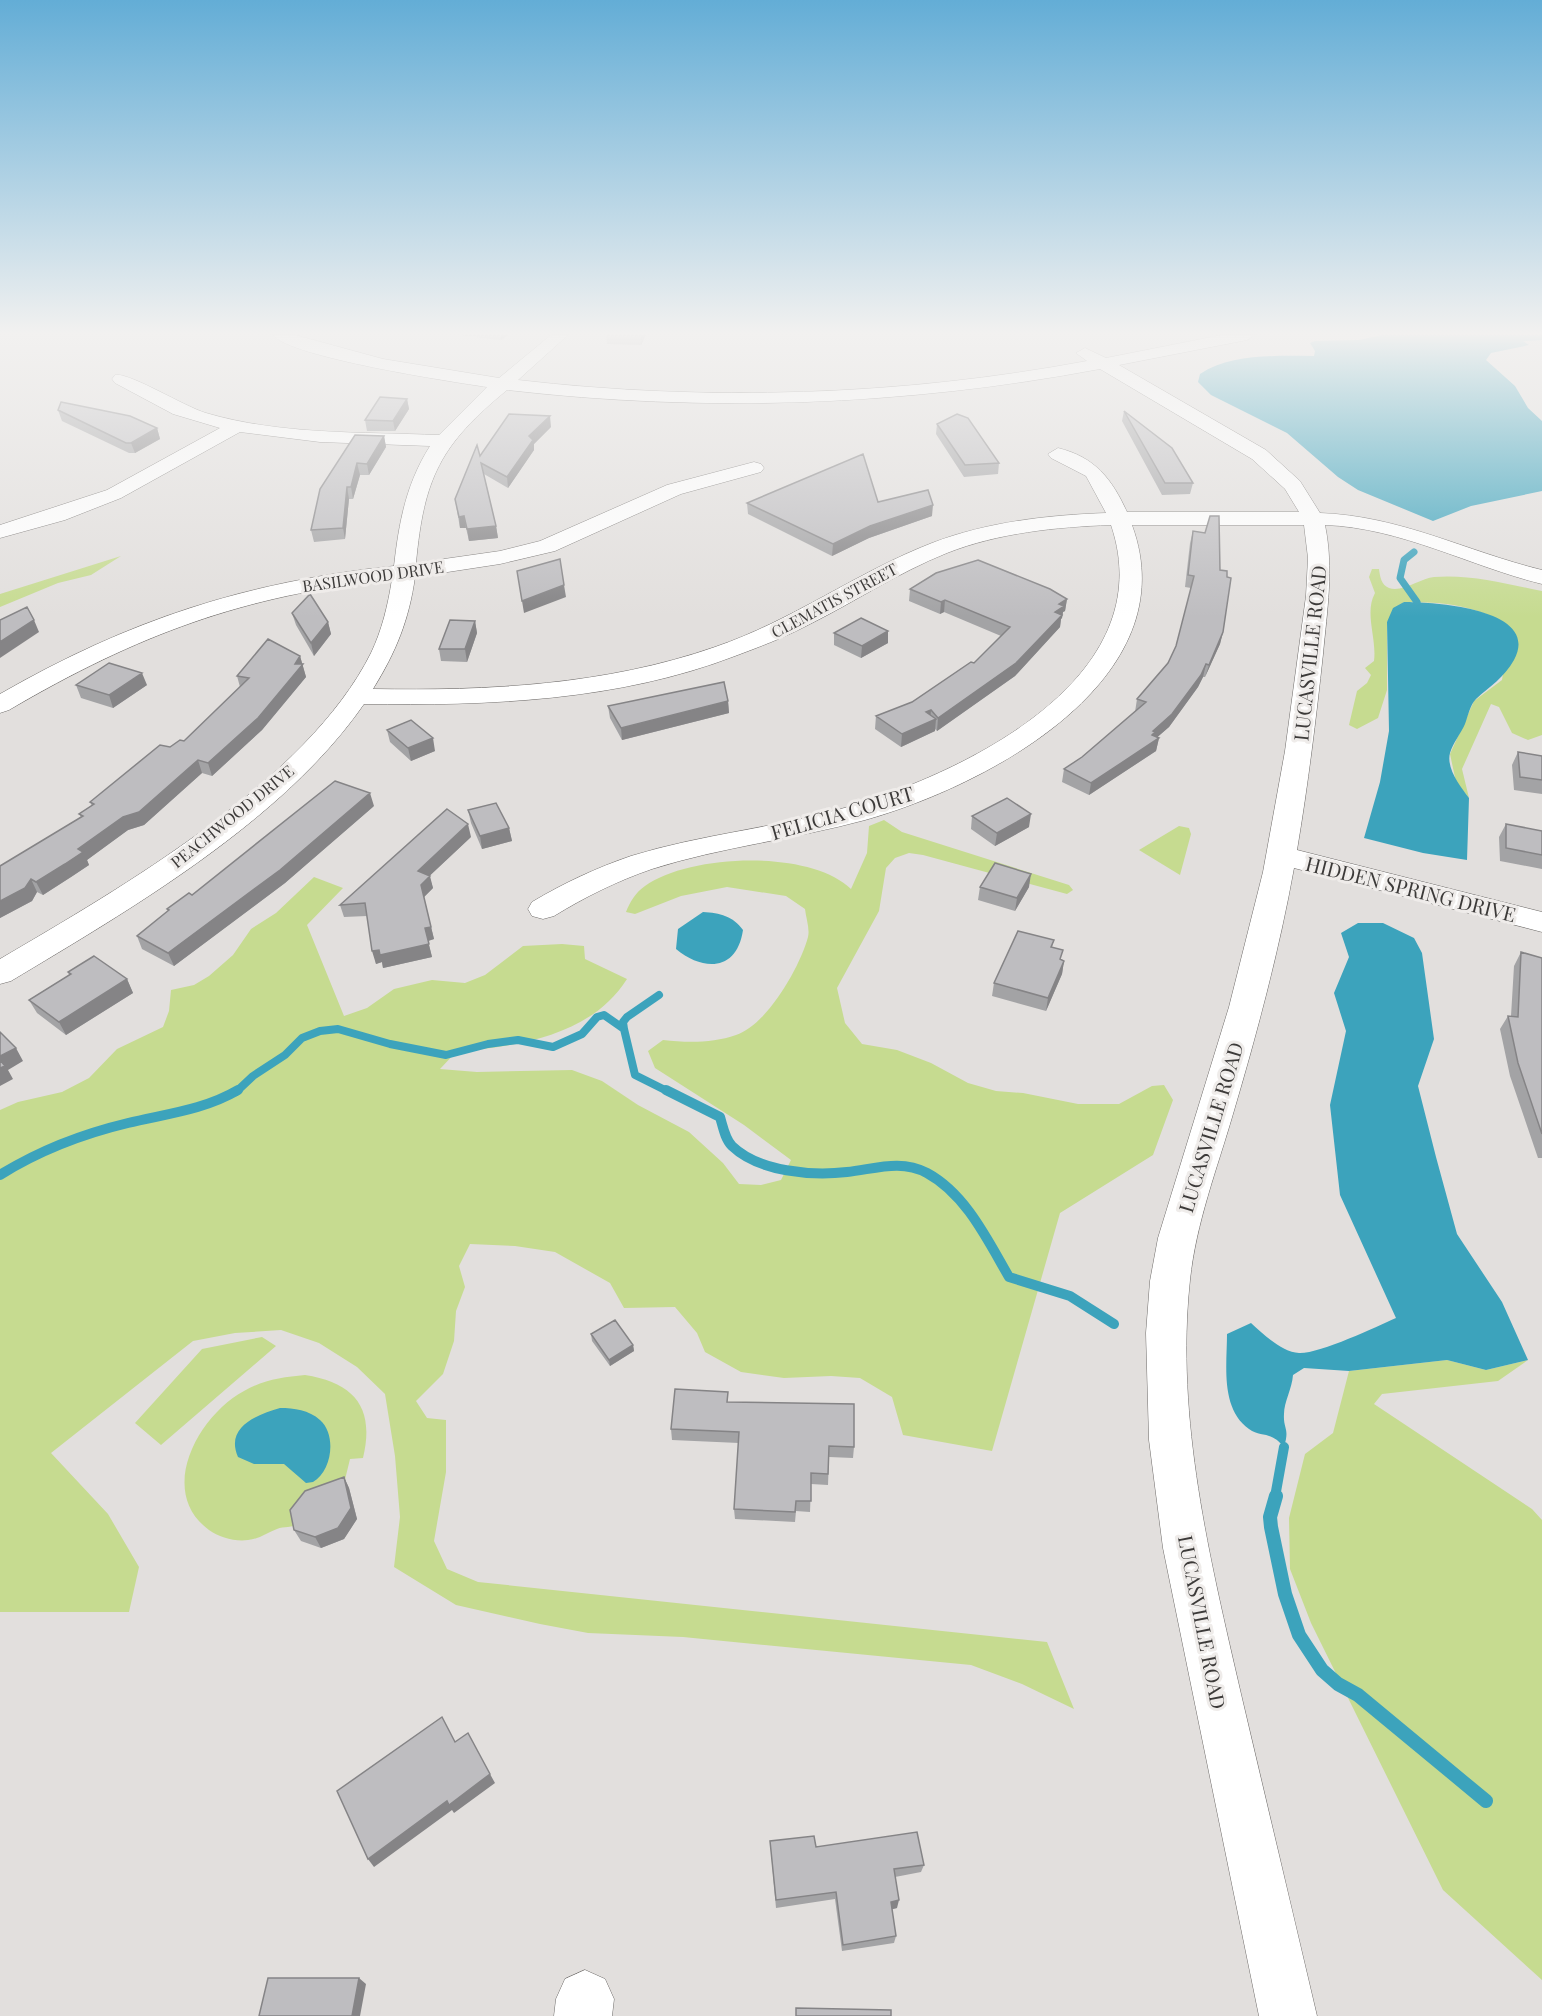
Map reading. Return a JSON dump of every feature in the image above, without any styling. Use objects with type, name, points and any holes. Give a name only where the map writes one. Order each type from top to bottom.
[{"type":"street","points":[[0,532],[74,510],[114,494],[231,429]]},
{"type":"street","points":[[254,429],[442,441]]},
{"type":"street","name":"PEACHWOOD DRIVE","points":[[0,973],[164,872],[240,814],[292,769],[330,729],[356,696],[381,657],[395,625],[405,570],[409,523],[416,495],[423,474],[442,441],[455,429]]},
{"type":"street","name":"LUCASVILLE ROAD","points":[[1214,429],[1263,458],[1296,492],[1313,519],[1319,555],[1299,750],[1281,855],[1252,987],[1187,1198],[1171,1277],[1165,1339],[1166,1398],[1173,1461],[1200,1620],[1288,2016]]},
{"type":"street","name":"FELICIA COURT","points":[[543,909],[594,878],[630,866],[825,821],[879,806],[938,784],[982,763],[1019,740],[1054,714],[1085,686],[1119,640],[1129,612],[1133,585],[1127,539],[1098,477],[1088,467],[1058,454]]},
{"type":"street","name":"BASILWOOD DRIVE","points":[[0,705],[97,650],[172,619],[288,587],[491,560],[553,544],[604,524],[664,493],[754,468]]},
{"type":"street","name":"CLEMATIS STREET","points":[[356,696],[474,697],[534,693],[627,679],[685,664],[774,633],[891,569],[966,540],[1043,524],[1118,518],[1346,520],[1406,531],[1492,564],[1542,578]]},
{"type":"street","name":"HIDDEN SPRING DRIVE","points":[[1281,855],[1542,922]]},
{"type":"green space","points":[[121,556],[91,575],[58,583],[0,607],[0,594]]},
{"type":"green space","points":[[1372,569],[1379,569],[1384,585],[1394,589],[1429,578],[1448,576],[1488,580],[1542,591],[1542,735],[1528,740],[1512,733],[1499,707],[1491,704],[1462,769],[1469,798],[1456,782],[1450,754],[1474,701],[1502,680],[1510,627],[1473,609],[1433,603],[1404,602],[1387,622],[1387,690],[1378,718],[1357,729],[1349,725],[1357,691],[1367,683],[1371,675],[1365,668],[1374,661],[1371,609],[1375,593],[1369,577]]},
{"type":"green space","points":[[884,820],[902,832],[1069,885],[1073,890],[1067,894],[923,855],[909,853],[895,858],[886,868],[879,911],[837,988],[845,1023],[862,1044],[897,1050],[931,1063],[968,1083],[996,1091],[1023,1093],[1078,1104],[1119,1104],[1152,1086],[1164,1085],[1173,1100],[1153,1155],[1060,1213],[992,1451],[903,1435],[892,1397],[860,1378],[831,1376],[784,1378],[741,1372],[705,1352],[697,1333],[675,1307],[624,1308],[610,1283],[555,1252],[515,1246],[470,1244],[459,1266],[465,1287],[456,1311],[454,1341],[443,1374],[416,1401],[427,1418],[446,1420],[446,1472],[434,1541],[447,1569],[478,1582],[1047,1642],[1074,1709],[1022,1684],[971,1665],[683,1637],[588,1633],[456,1605],[394,1567],[400,1517],[395,1456],[385,1394],[357,1367],[319,1343],[281,1330],[235,1333],[193,1341],[51,1453],[108,1514],[139,1567],[129,1612],[0,1612],[0,1110],[18,1102],[62,1092],[89,1078],[117,1049],[163,1027],[169,1011],[171,990],[194,985],[209,976],[233,955],[251,929],[276,913],[314,877],[343,888],[307,925],[344,1016],[367,1008],[394,989],[432,980],[465,983],[485,975],[523,946],[562,944],[584,946],[585,959],[627,979],[612,998],[594,1014],[551,1035],[504,1046],[456,1052],[440,1069],[477,1072],[572,1070],[602,1081],[638,1105],[689,1132],[723,1163],[739,1184],[761,1185],[781,1180],[791,1160],[744,1125],[655,1068],[648,1051],[663,1040],[700,1042],[727,1038],[748,1029],[759,1020],[781,994],[798,964],[808,934],[805,909],[786,896],[727,887],[681,896],[635,914],[626,912],[638,892],[665,875],[690,867],[719,862],[749,860],[808,867],[832,876],[851,889],[867,853],[869,826]]},
{"type":"green space","points":[[1179,826],[1189,828],[1191,834],[1180,875],[1139,850]]},
{"type":"green space","points":[[262,1337],[276,1346],[161,1445],[135,1423],[202,1349]]},
{"type":"green space","points":[[1447,1360],[1486,1370],[1528,1360],[1498,1381],[1382,1394],[1374,1404],[1532,1509],[1542,1520],[1542,1980],[1443,1890],[1311,1623],[1290,1569],[1289,1518],[1305,1454],[1333,1433],[1349,1371]]},
{"type":"green space","points":[[305,1375],[337,1384],[357,1401],[363,1412],[366,1440],[363,1458],[350,1459],[341,1496],[299,1524],[280,1528],[256,1538],[233,1540],[213,1533],[193,1514],[186,1495],[185,1475],[190,1455],[199,1435],[227,1402],[244,1391],[273,1380]]},
{"type":"water","points":[[1279,429],[1542,429],[1542,491],[1471,506],[1433,521],[1358,490],[1338,477],[1287,433]]},
{"type":"water","points":[[1404,602],[1437,604],[1480,612],[1499,619],[1513,629],[1518,643],[1514,660],[1510,666],[1474,701],[1450,753],[1452,771],[1469,798],[1467,860],[1423,853],[1364,838],[1380,782],[1389,731],[1387,622],[1393,608]]},
{"type":"water","points":[[703,912],[726,916],[735,921],[743,930],[740,944],[734,954],[718,964],[697,962],[676,949],[678,929]]},
{"type":"water","points":[[1358,923],[1383,923],[1414,938],[1422,953],[1434,1039],[1418,1086],[1436,1157],[1457,1234],[1502,1302],[1528,1360],[1486,1370],[1447,1360],[1349,1371],[1304,1368],[1293,1375],[1285,1405],[1284,1447],[1270,1436],[1253,1432],[1233,1410],[1227,1385],[1227,1334],[1251,1323],[1273,1342],[1299,1353],[1320,1349],[1348,1339],[1396,1318],[1340,1195],[1330,1105],[1346,1031],[1334,993],[1349,957],[1341,933]]},
{"type":"water","points":[[280,1408],[296,1409],[316,1417],[329,1434],[328,1462],[313,1482],[306,1483],[284,1464],[254,1464],[238,1457],[235,1447],[239,1430],[261,1414]]},
{"type":"building","points":[[97,429],[155,429],[131,443],[126,443]]},
{"type":"building","points":[[499,429],[536,429],[529,436],[533,440],[507,477],[481,463],[496,526],[467,529],[464,516],[459,517],[455,499],[477,445],[480,456]]},
{"type":"building","points":[[940,429],[976,429],[999,463],[965,465]]},
{"type":"building","points":[[1134,429],[1147,429],[1172,448],[1193,483],[1165,483]]},
{"type":"building","points":[[355,435],[384,436],[367,464],[357,463],[351,487],[347,487],[343,528],[311,530],[320,489]]},
{"type":"building","points":[[863,454],[878,502],[928,490],[933,505],[870,526],[833,544],[747,503]]},
{"type":"building","points":[[1210,516],[1219,516],[1220,570],[1227,571],[1227,577],[1231,578],[1223,632],[1209,665],[1206,664],[1201,675],[1172,714],[1153,731],[1155,732],[1152,735],[1159,738],[1091,783],[1064,769],[1082,757],[1146,702],[1137,699],[1168,663],[1176,646],[1194,576],[1188,575],[1193,531],[1205,533]]},
{"type":"building","points":[[560,559],[564,585],[522,601],[517,571]]},
{"type":"building","points":[[978,560],[1050,589],[1067,599],[1059,604],[1064,606],[1055,612],[1062,615],[1016,663],[938,718],[931,710],[926,712],[936,719],[902,734],[876,716],[912,702],[971,662],[974,663],[1010,627],[945,600],[941,602],[910,589],[936,573]]},
{"type":"building","points":[[310,594],[328,622],[311,643],[292,613]]},
{"type":"building","points":[[27,607],[34,620],[0,642],[0,620]]},
{"type":"building","points":[[861,618],[888,631],[862,646],[834,633]]},
{"type":"building","points":[[450,620],[475,621],[465,649],[439,649]]},
{"type":"building","points":[[268,639],[300,656],[295,664],[303,664],[258,718],[208,763],[198,760],[139,812],[123,817],[78,849],[83,852],[36,882],[31,879],[25,888],[0,901],[0,866],[83,816],[79,814],[94,804],[90,802],[160,745],[170,747],[180,740],[184,741],[249,678],[237,676]]},
{"type":"building","points":[[109,663],[142,673],[109,695],[76,685]]},
{"type":"building","points":[[724,682],[728,701],[621,728],[608,706]]},
{"type":"building","points":[[411,720],[433,738],[408,748],[387,730]]},
{"type":"building","points":[[1518,752],[1542,756],[1542,780],[1520,777]]},
{"type":"building","points":[[335,781],[370,793],[280,870],[168,953],[137,936],[169,910],[167,909],[189,893],[192,895]]},
{"type":"building","points":[[1007,798],[1031,814],[997,833],[972,816]]},
{"type":"building","points":[[496,803],[509,828],[480,836],[468,810]]},
{"type":"building","points":[[447,809],[468,824],[418,871],[430,876],[421,885],[431,927],[425,928],[429,944],[380,955],[379,950],[372,951],[365,903],[340,905]]},
{"type":"building","points":[[1506,824],[1542,831],[1542,855],[1506,848]]},
{"type":"building","points":[[995,863],[1031,874],[1017,898],[980,887]]},
{"type":"building","points":[[1018,931],[1054,940],[1051,947],[1063,950],[1060,959],[1064,961],[1048,998],[994,983]]},
{"type":"building","points":[[1521,952],[1542,958],[1542,1134],[1518,1063],[1508,1016],[1518,1017]]},
{"type":"building","points":[[94,956],[127,979],[59,1022],[29,1000],[71,974],[68,972]]},
{"type":"building","points":[[0,1032],[16,1048],[0,1056]]},
{"type":"building","points":[[615,1320],[633,1345],[609,1360],[591,1334]]},
{"type":"building","points":[[675,1389],[728,1392],[727,1402],[854,1404],[854,1447],[829,1446],[828,1474],[811,1473],[811,1501],[796,1501],[795,1512],[734,1509],[739,1432],[671,1429]]},
{"type":"building","points":[[344,1477],[351,1508],[338,1528],[315,1537],[294,1530],[290,1510],[305,1491]]},
{"type":"building","points":[[442,1717],[455,1742],[468,1733],[490,1774],[449,1805],[447,1801],[368,1859],[337,1791]]},
{"type":"building","points":[[917,1832],[924,1865],[894,1869],[899,1900],[891,1902],[896,1936],[843,1945],[836,1892],[776,1900],[770,1841],[814,1836],[816,1847]]},
{"type":"building","points":[[268,1978],[359,1978],[352,2016],[259,2016]]},
{"type":"building","points":[[796,2008],[891,2010],[891,2016],[796,2016]]},
{"type":"waterway","points":[[1414,552],[1404,560],[1400,578],[1417,602]]},
{"type":"waterway","points":[[624,1029],[623,1022],[627,1017],[659,995]]},
{"type":"waterway","points":[[236,1092],[253,1076],[285,1055],[302,1038],[320,1031],[338,1029],[390,1044],[446,1055],[488,1044],[518,1040],[553,1047],[582,1034],[597,1017],[604,1015],[624,1029]]},
{"type":"waterway","points":[[624,1029],[635,1075],[669,1092]]},
{"type":"waterway","points":[[0,1175],[46,1150],[78,1138],[111,1127],[198,1107],[238,1090]]},
{"type":"waterway","points":[[666,1090],[720,1117],[732,1146],[743,1155],[771,1167],[802,1172],[833,1173],[898,1166],[927,1173],[941,1182],[965,1206],[1009,1277],[1070,1296],[1114,1324]]},
{"type":"waterway","points":[[1275,1497],[1284,1447]]},
{"type":"waterway","points":[[1276,1496],[1270,1517],[1285,1594],[1299,1635],[1322,1670],[1338,1684],[1358,1695],[1486,1801]]}]
